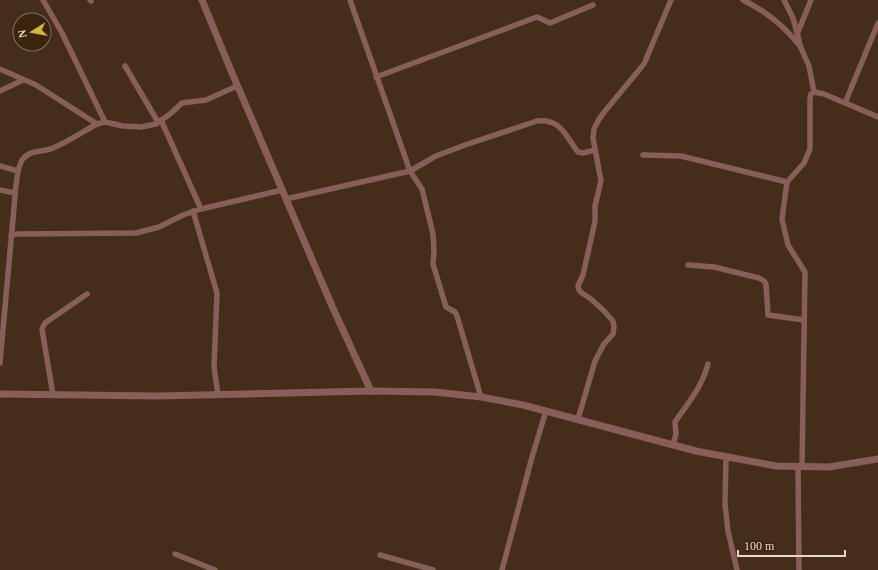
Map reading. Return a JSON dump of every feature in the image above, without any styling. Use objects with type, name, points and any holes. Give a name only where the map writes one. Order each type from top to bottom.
[{"type":"street","points":[[43,0],[62,33],[105,122]]},
{"type":"street","points":[[202,0],[237,86],[371,391]]},
{"type":"street","points":[[350,0],[410,171],[422,189],[433,234],[433,264],[441,293],[446,307],[455,312],[457,316],[481,397]]},
{"type":"street","points":[[578,419],[595,361],[604,344],[613,334],[614,327],[613,321],[591,299],[579,290],[578,286],[583,275],[590,244],[595,221],[595,206],[601,182],[593,138],[594,129],[599,119],[644,64],[671,0]]},
{"type":"street","points":[[743,0],[758,8],[787,30],[802,48]]},
{"type":"street","points":[[784,0],[798,32],[809,66],[814,92],[811,94],[810,99],[810,148],[804,162],[787,182],[782,219],[788,245],[805,272],[799,570]]},
{"type":"street","points":[[798,32],[810,0]]},
{"type":"street","points":[[376,77],[531,19],[538,17],[550,24],[593,5]]},
{"type":"street","points":[[845,103],[878,23]]},
{"type":"street","points":[[125,66],[160,121],[201,209]]},
{"type":"street","points":[[0,69],[36,86],[97,124]]},
{"type":"street","points":[[0,91],[24,80]]},
{"type":"street","points":[[0,364],[15,193],[18,171],[22,160],[28,154],[35,151],[43,151],[53,148],[97,124],[105,122],[123,126],[141,127],[160,121],[182,103],[206,100],[237,86]]},
{"type":"street","points":[[814,92],[824,94],[878,117]]},
{"type":"street","points":[[286,199],[410,171],[436,156],[543,120],[561,127],[578,152],[583,153],[595,150]]},
{"type":"street","points":[[643,155],[681,156],[787,182]]},
{"type":"street","points":[[0,166],[18,171]]},
{"type":"street","points":[[0,190],[15,193]]},
{"type":"street","points":[[11,235],[136,234],[159,227],[183,215],[201,209],[282,190]]},
{"type":"street","points":[[193,212],[217,293],[214,367],[218,395]]},
{"type":"street","points":[[688,265],[714,267],[759,278],[766,284],[768,315],[804,320]]},
{"type":"street","points":[[53,395],[42,329],[45,323],[87,294]]},
{"type":"street","points":[[673,445],[676,434],[675,422],[689,404],[700,385],[708,364]]},
{"type":"street","points":[[0,394],[158,396],[371,391],[435,392],[481,397],[546,411],[696,451],[776,466],[829,467],[878,459]]},
{"type":"street","points":[[502,570],[532,457],[546,411]]},
{"type":"street","points":[[726,457],[725,504],[728,531],[737,570]]},
{"type":"street","points":[[175,554],[215,570]]},
{"type":"street","points":[[380,555],[433,570]]}]
